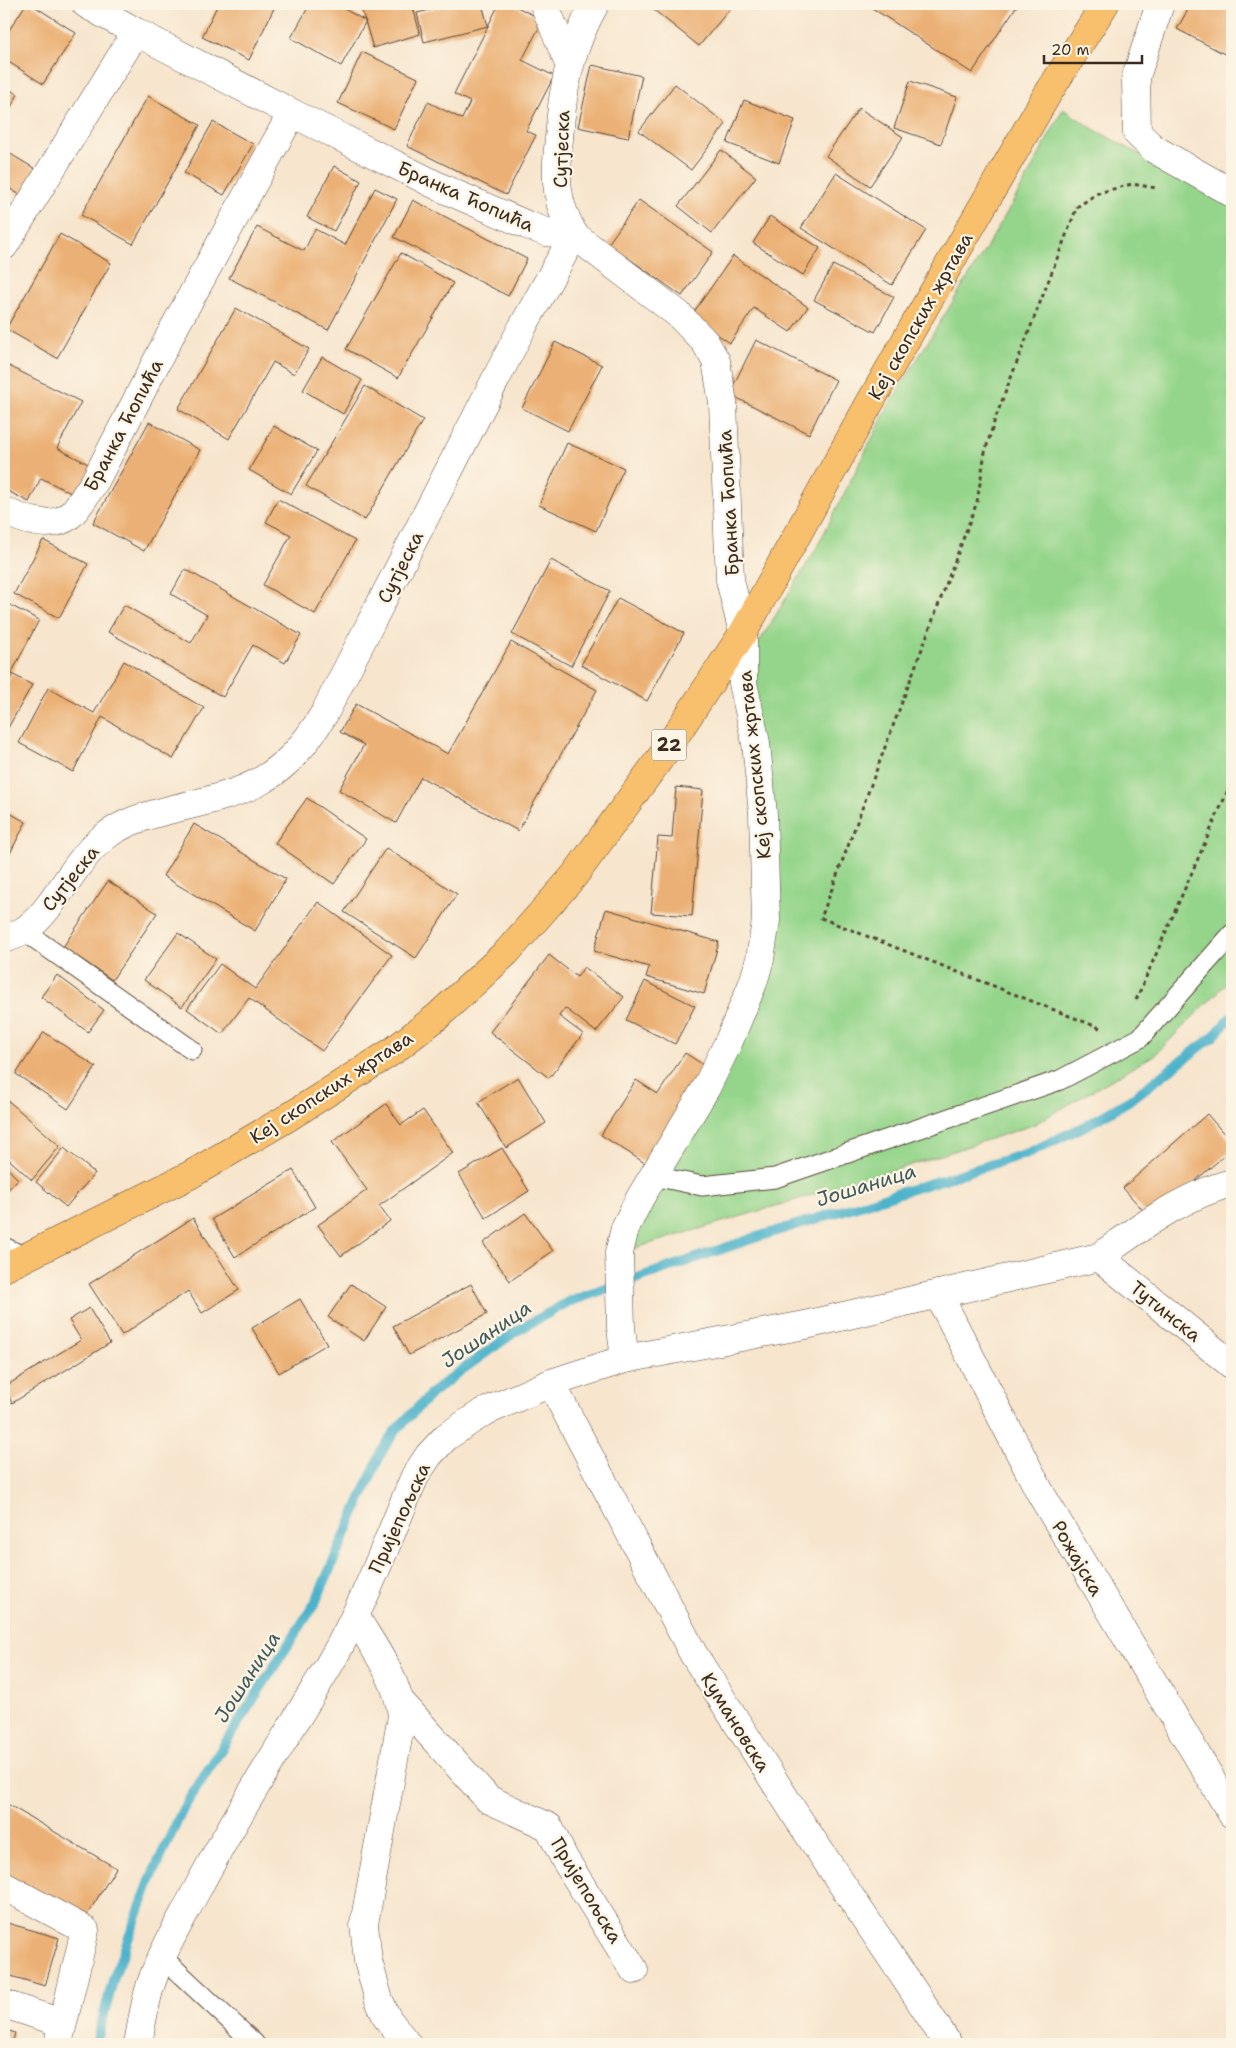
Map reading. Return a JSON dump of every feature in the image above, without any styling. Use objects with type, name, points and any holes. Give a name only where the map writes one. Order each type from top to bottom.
[{"type":"main road","name":"Кеј скопских жртава","points":[[11,1258],[190,1175],[276,1125],[393,1051],[438,1016],[507,952],[574,876],[664,753],[743,634],[868,406],[970,228],[1047,96],[1105,4]]},
{"type":"street","name":"Бранка Ћопића","points":[[86,4],[292,113],[496,213],[546,232],[574,235],[678,314],[705,342],[716,361],[723,403],[730,580],[743,634]]},
{"type":"street","points":[[544,4],[569,64]]},
{"type":"street","name":"Сутјеска","points":[[14,935],[37,919],[88,852],[120,826],[140,818],[236,793],[261,782],[292,758],[311,736],[522,328],[574,235],[564,215],[557,180],[559,132],[569,64],[579,36],[594,4]]},
{"type":"street","points":[[1160,4],[1136,77],[1136,133],[1154,149],[1232,193]]},
{"type":"street","points":[[4,246],[136,32]]},
{"type":"street","name":"Бранка Ћопића","points":[[4,511],[28,520],[57,522],[69,516],[80,503],[95,481],[174,328],[292,113]]},
{"type":"street","name":"Кеј скопских жртава","points":[[625,1359],[621,1328],[619,1253],[625,1228],[640,1198],[706,1088],[729,1041],[753,984],[765,931],[766,884],[763,814],[756,743],[743,684],[743,634]]},
{"type":"street","points":[[551,1384],[625,1359],[805,1324],[1099,1256],[1196,1194],[1232,1182]]},
{"type":"street","name":"Тутинска","points":[[1099,1256],[1232,1365]]},
{"type":"street","name":"Рожајска","points":[[938,1294],[1041,1494],[1232,1814]]},
{"type":"street","name":"Пријепољска","points":[[138,2044],[152,1979],[162,1957],[204,1876],[273,1756],[330,1663],[355,1616],[415,1476],[429,1455],[463,1424],[482,1413],[551,1384]]},
{"type":"street","name":"Кумановска","points":[[551,1384],[694,1655],[799,1820],[914,1990],[948,2044]]},
{"type":"street","name":"Пријепољска","points":[[355,1616],[396,1688],[402,1716],[364,1924],[368,1961],[379,2000],[387,2018],[407,2044]]},
{"type":"street","name":"Пријепољска","points":[[400,1701],[488,1799],[549,1827],[564,1858],[634,1970]]},
{"type":"street","points":[[4,1886],[84,1930],[60,2033],[4,2004]]},
{"type":"lane","points":[[654,1176],[702,1186],[775,1178],[1060,1080],[1140,1038],[1232,934]]},
{"type":"lane","name":"Сутјеска","points":[[14,935],[192,1050]]},
{"type":"lane","points":[[162,1957],[255,2044]]},
{"type":"path","points":[[1102,1029],[821,918],[977,502],[985,452],[995,419],[1077,207],[1098,193],[1132,184],[1161,188]]},
{"type":"path","points":[[1132,1009],[1232,781]]},
{"type":"green space","points":[[1063,109],[1095,130],[1232,204],[1232,978],[1156,1054],[1033,1125],[889,1172],[619,1253],[760,959],[747,662],[816,549],[890,403],[988,245],[1027,178]]},
{"type":"building","points":[[26,4],[31,4],[76,33],[43,84],[4,59],[4,38]]},
{"type":"building","points":[[218,4],[276,4],[249,60],[202,37]]},
{"type":"building","points":[[310,4],[335,4],[366,21],[341,66],[291,38]]},
{"type":"building","points":[[360,4],[423,4],[413,7],[420,34],[373,48]]},
{"type":"building","points":[[455,4],[482,4],[488,26],[424,42],[417,13]]},
{"type":"building","points":[[499,4],[511,4],[543,20],[522,60],[554,76],[526,131],[536,135],[506,195],[407,146],[428,102],[462,119],[470,102],[454,94]]},
{"type":"building","points":[[652,4],[734,4],[699,46],[649,6]]},
{"type":"building","points":[[875,4],[1018,4],[972,73],[872,8]]},
{"type":"building","points":[[1191,4],[1232,4],[1232,58],[1177,29]]},
{"type":"building","points":[[362,52],[418,78],[394,129],[338,103]]},
{"type":"building","points":[[592,65],[642,76],[628,138],[578,127]]},
{"type":"building","points":[[910,81],[957,97],[941,144],[894,128]]},
{"type":"building","points":[[675,84],[726,124],[691,170],[639,131]]},
{"type":"building","points":[[4,87],[18,94],[4,120]]},
{"type":"building","points":[[148,96],[200,125],[133,244],[81,215]]},
{"type":"building","points":[[744,100],[795,120],[779,163],[727,143]]},
{"type":"building","points":[[859,108],[903,137],[870,186],[826,156]]},
{"type":"building","points":[[213,122],[253,144],[224,195],[184,173]]},
{"type":"building","points":[[4,150],[37,170],[22,196],[4,185]]},
{"type":"building","points":[[721,150],[756,177],[712,233],[678,206]]},
{"type":"building","points":[[334,166],[361,181],[334,231],[307,217]]},
{"type":"building","points":[[836,173],[926,230],[892,285],[801,228]]},
{"type":"building","points":[[375,188],[397,199],[328,330],[229,278],[257,227],[304,251],[315,229],[345,245]]},
{"type":"building","points":[[413,200],[527,259],[508,296],[394,237]]},
{"type":"building","points":[[639,200],[713,252],[682,296],[608,244]]},
{"type":"building","points":[[770,216],[820,248],[803,275],[753,243]]},
{"type":"building","points":[[60,234],[111,263],[57,358],[6,329]]},
{"type":"building","points":[[401,253],[453,283],[398,378],[346,349]]},
{"type":"building","points":[[733,256],[808,307],[790,332],[754,308],[730,343],[691,316]]},
{"type":"building","points":[[833,265],[894,297],[875,332],[814,300]]},
{"type":"building","points":[[236,308],[309,349],[294,374],[273,362],[229,439],[178,409]]},
{"type":"building","points":[[756,340],[836,380],[809,434],[729,394]]},
{"type":"building","points":[[555,342],[602,365],[568,431],[522,408]]},
{"type":"building","points":[[322,357],[362,380],[343,414],[303,390]]},
{"type":"building","points":[[5,364],[81,402],[57,448],[92,466],[77,496],[41,478],[29,502],[4,489]]},
{"type":"building","points":[[365,386],[423,420],[365,520],[306,486]]},
{"type":"building","points":[[149,422],[200,450],[144,551],[93,523]]},
{"type":"building","points":[[274,426],[317,451],[291,494],[249,470]]},
{"type":"building","points":[[567,443],[624,468],[596,531],[539,505]]},
{"type":"building","points":[[278,499],[355,541],[315,614],[263,585],[291,535],[266,522]]},
{"type":"building","points":[[43,540],[88,564],[59,618],[14,594]]},
{"type":"building","points":[[551,560],[610,591],[571,666],[512,634]]},
{"type":"building","points":[[185,569],[301,635],[285,663],[253,645],[223,697],[108,632],[124,605],[191,643],[207,615],[171,594]]},
{"type":"building","points":[[618,598],[684,633],[647,701],[581,665]]},
{"type":"building","points":[[4,602],[39,620],[8,680],[4,678]]},
{"type":"building","points":[[511,642],[597,690],[518,831],[421,777],[396,823],[339,790],[364,745],[340,732],[356,704],[448,754]]},
{"type":"building","points":[[124,661],[204,708],[173,759],[102,717],[73,772],[19,743],[48,688],[94,713]]},
{"type":"building","points":[[12,674],[32,685],[4,735],[4,690]]},
{"type":"building","points":[[676,787],[703,790],[692,916],[651,913],[658,837],[672,838]]},
{"type":"building","points":[[307,798],[366,839],[334,884],[275,843]]},
{"type":"building","points":[[4,810],[26,822],[4,865]]},
{"type":"building","points":[[194,824],[286,879],[255,931],[163,876]]},
{"type":"building","points":[[386,848],[457,894],[416,958],[344,912]]},
{"type":"building","points":[[108,881],[157,913],[112,980],[63,947]]},
{"type":"building","points":[[318,902],[392,955],[322,1051],[249,998],[222,1034],[187,1009],[220,964],[255,989]]},
{"type":"building","points":[[606,909],[719,942],[704,994],[646,977],[649,967],[594,951]]},
{"type":"building","points":[[178,933],[216,959],[182,1007],[144,980]]},
{"type":"building","points":[[549,955],[577,977],[584,967],[624,997],[596,1032],[565,1008],[559,1016],[583,1034],[549,1078],[490,1032]]},
{"type":"building","points":[[57,975],[104,1010],[88,1032],[41,997]]},
{"type":"building","points":[[645,981],[695,1006],[675,1044],[626,1020]]},
{"type":"building","points":[[44,1032],[96,1067],[68,1109],[16,1074]]},
{"type":"building","points":[[685,1053],[713,1071],[651,1167],[601,1135],[636,1080],[658,1094]]},
{"type":"building","points":[[518,1077],[546,1123],[506,1148],[478,1102]]},
{"type":"building","points":[[4,1097],[60,1146],[32,1180],[4,1155]]},
{"type":"building","points":[[386,1104],[401,1125],[423,1110],[453,1153],[379,1206],[390,1221],[341,1256],[318,1225],[367,1190],[332,1142]]},
{"type":"building","points":[[1207,1114],[1232,1143],[1232,1149],[1151,1219],[1123,1188]]},
{"type":"building","points":[[64,1148],[95,1173],[66,1207],[36,1182]]},
{"type":"building","points":[[502,1148],[529,1191],[486,1218],[459,1174]]},
{"type":"building","points":[[4,1165],[18,1179],[4,1194]]},
{"type":"building","points":[[293,1170],[315,1207],[235,1257],[212,1219]]},
{"type":"building","points":[[525,1213],[553,1251],[510,1281],[483,1243]]},
{"type":"building","points":[[193,1218],[239,1290],[202,1313],[188,1291],[122,1335],[89,1284]]},
{"type":"building","points":[[351,1284],[386,1307],[364,1341],[328,1317]]},
{"type":"building","points":[[471,1284],[487,1314],[409,1355],[393,1326]]},
{"type":"building","points":[[300,1299],[327,1344],[279,1373],[252,1328]]},
{"type":"building","points":[[89,1308],[110,1343],[12,1403],[4,1387],[81,1340],[69,1320]]},
{"type":"building","points":[[4,1802],[116,1868],[84,1920],[4,1873]]},
{"type":"building","points":[[4,1922],[59,1938],[45,1986],[4,1974]]},
{"type":"building","points":[[4,2029],[15,2033],[12,2044],[4,2044]]},
{"type":"waterway","name":"Јошаница","points":[[96,2044],[114,1977],[153,1873],[183,1809],[315,1603],[382,1451],[395,1431],[432,1393],[515,1332],[568,1302],[754,1238],[1028,1153],[1087,1125],[1130,1100],[1213,1037],[1232,1016]]}]
